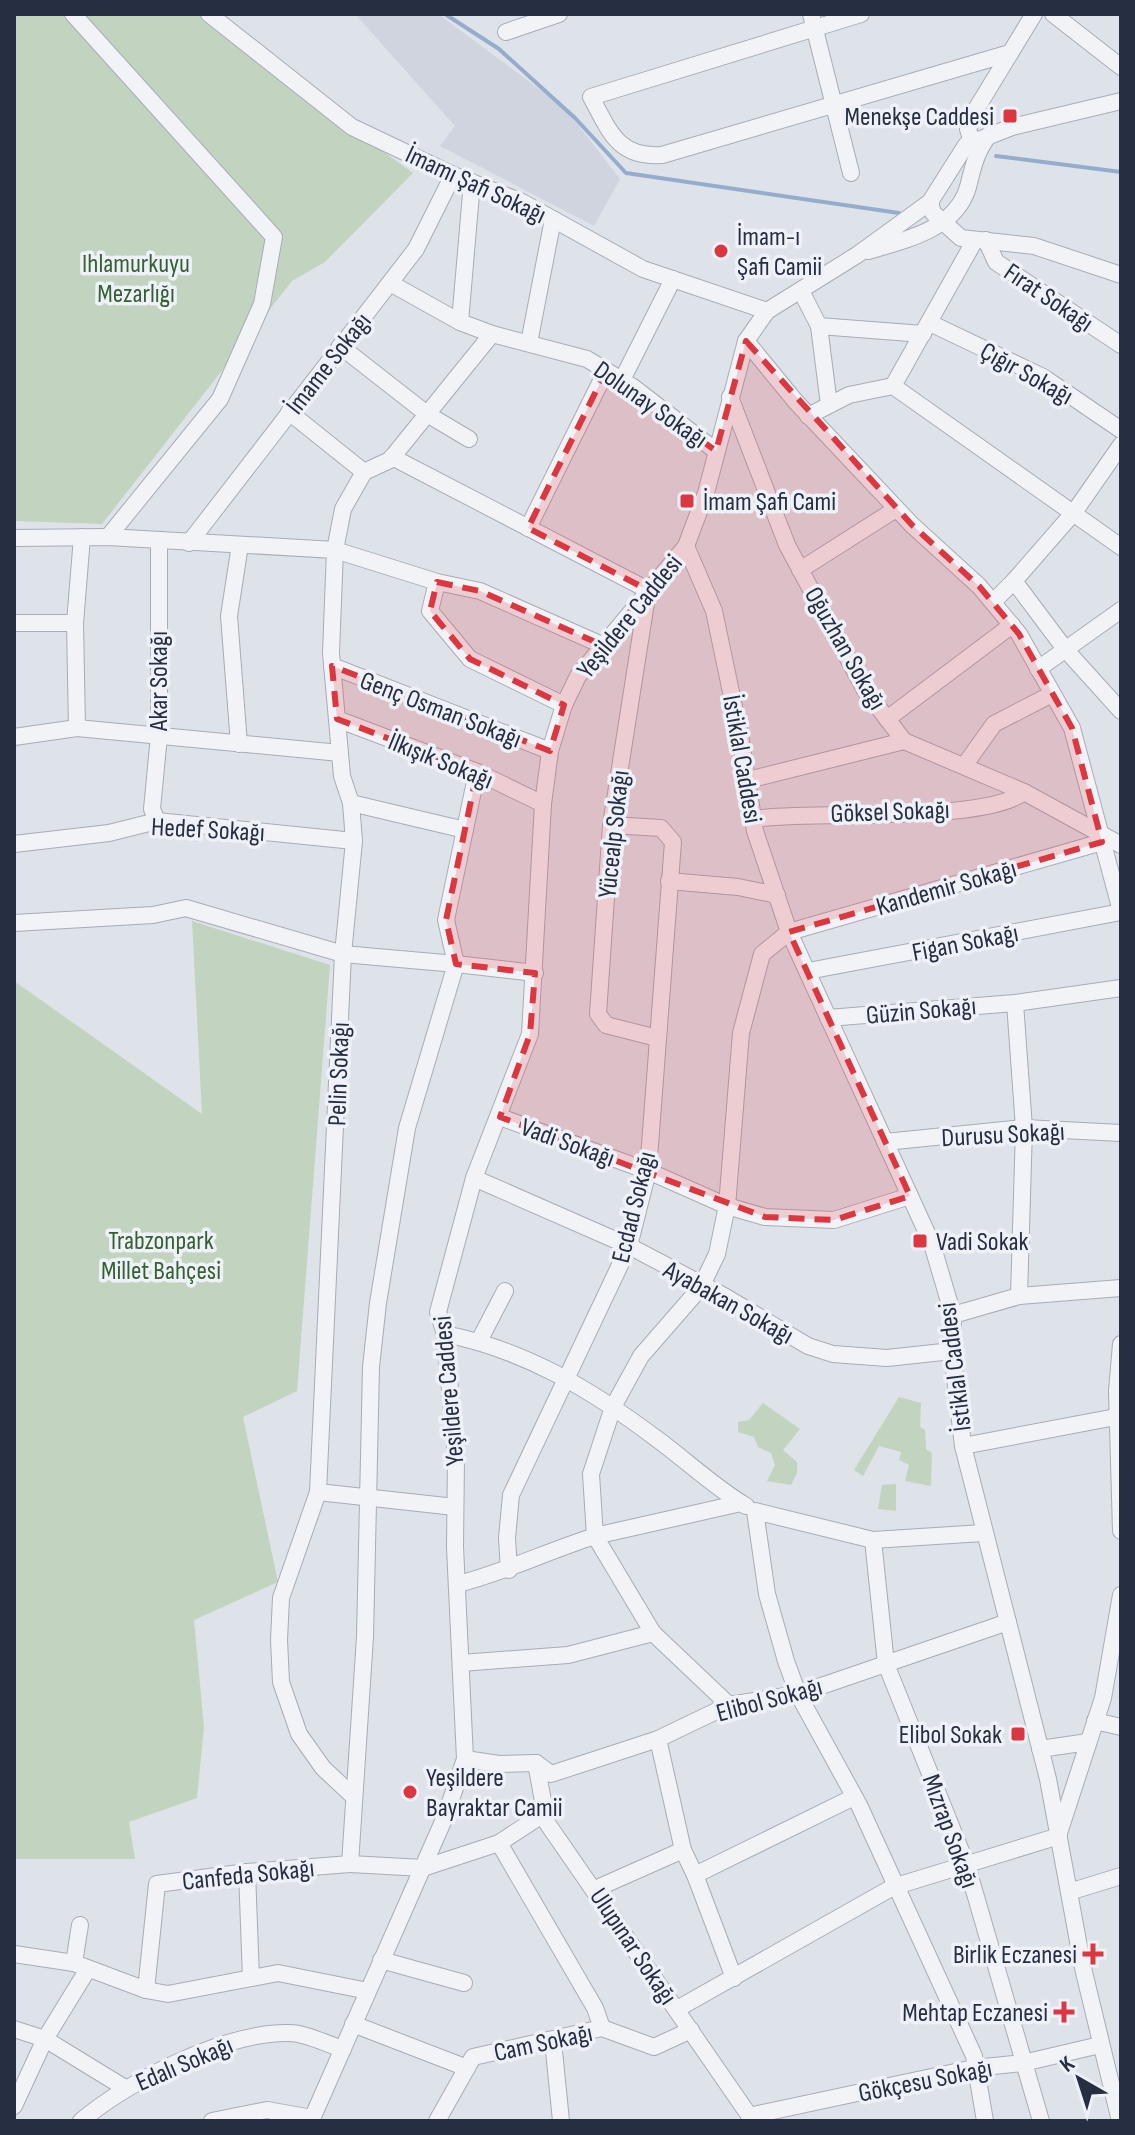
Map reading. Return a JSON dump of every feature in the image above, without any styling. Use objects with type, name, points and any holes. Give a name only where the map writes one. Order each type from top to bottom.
[{"type":"street","points":[[73,14],[274,237],[262,304],[220,399],[108,537]]},
{"type":"street","name":"İmamı Şafi Sokağı","points":[[209,14],[352,127],[553,219],[643,269],[767,311]]},
{"type":"street","points":[[506,32],[559,14]]},
{"type":"street","points":[[861,14],[814,21],[591,97],[620,144],[638,157],[662,155],[1010,53]]},
{"type":"street","points":[[857,255],[921,236],[957,208],[968,181],[974,148],[968,129],[975,111],[1034,14]]},
{"type":"street","points":[[1053,14],[1121,67]]},
{"type":"street","points":[[814,21],[851,173]]},
{"type":"street","points":[[686,546],[706,493],[746,341],[767,311],[857,255],[930,202],[959,153],[974,148],[989,135],[1121,101]]},
{"type":"street","points":[[944,178],[958,172],[968,181]]},
{"type":"street","name":"İmame Sokağı","points":[[189,543],[416,249],[453,175]]},
{"type":"street","points":[[390,283],[460,322],[472,182]]},
{"type":"street","points":[[930,202],[933,213],[961,238],[1034,246],[1121,275]]},
{"type":"street","points":[[957,208],[980,240]]},
{"type":"street","points":[[529,343],[553,219]]},
{"type":"street","points":[[893,386],[980,240]]},
{"type":"street","name":"Fırat Sokağı","points":[[980,240],[996,262],[1121,345]]},
{"type":"street","points":[[622,380],[673,279]]},
{"type":"street","points":[[801,291],[819,326],[829,405]]},
{"type":"street","name":"Dolunay Sokağı","points":[[460,322],[492,334],[587,359],[622,380],[716,451]]},
{"type":"street","name":"Çığır Sokağı","points":[[819,326],[926,328],[1043,377],[1121,430]]},
{"type":"street","points":[[289,412],[364,472],[392,457],[492,334]]},
{"type":"street","points":[[746,341],[808,416],[896,509],[993,602],[1012,625],[1072,728],[1121,912]]},
{"type":"street","points":[[340,346],[427,414],[469,439]]},
{"type":"street","points":[[528,528],[606,371]]},
{"type":"street","points":[[808,416],[849,395],[893,386],[1075,511],[1121,547]]},
{"type":"street","name":"Oğuzhan Sokağı","points":[[730,397],[787,545],[865,690],[904,741],[1024,792],[1101,837],[1121,845]]},
{"type":"street","points":[[993,602],[1075,511],[1121,445]]},
{"type":"street","points":[[392,457],[648,590]]},
{"type":"street","name":"Pelin Sokağı","points":[[354,1797],[323,1768],[299,1734],[281,1682],[281,1598],[318,1492],[343,954],[354,841],[351,803],[342,776],[332,666],[335,550],[343,509],[364,472]]},
{"type":"street","points":[[800,570],[896,509]]},
{"type":"street","points":[[77,728],[75,623],[82,537]]},
{"type":"street","points":[[14,538],[108,537],[335,550],[437,582],[480,591],[602,645]]},
{"type":"street","name":"Akar Sokağı","points":[[157,821],[152,809],[159,736],[159,540]]},
{"type":"street","points":[[239,744],[229,616],[240,545]]},
{"type":"street","name":"Yeşildere Caddesi","points":[[312,2120],[423,1868],[465,1759],[455,1507],[456,1457],[445,1334],[438,1312],[474,1178],[530,1034],[543,804],[550,751],[564,705],[578,676],[686,546]]},
{"type":"street","name":"İstiklal Caddesi","points":[[686,546],[714,611],[753,819],[789,932],[932,1244],[953,1315],[952,1351],[963,1446],[1040,1749],[1100,2045],[1120,2121]]},
{"type":"street","points":[[1014,581],[1065,649],[1121,711]]},
{"type":"street","points":[[437,582],[430,611],[470,659],[564,705]]},
{"type":"street","name":"Yücealp Sokağı","points":[[648,590],[611,825],[598,1014],[606,1025],[657,1038]]},
{"type":"street","points":[[1038,669],[1118,618]]},
{"type":"street","points":[[14,623],[75,623]]},
{"type":"street","points":[[887,719],[1012,625]]},
{"type":"street","name":"Genç Osman Sokağı","points":[[332,666],[550,751]]},
{"type":"street","points":[[964,766],[994,724],[1052,694]]},
{"type":"street","name":"İlkışık Sokağı","points":[[337,719],[477,772],[543,804]]},
{"type":"street","points":[[14,737],[77,728],[340,753]]},
{"type":"street","points":[[748,780],[904,741]]},
{"type":"street","points":[[350,1864],[370,1496],[371,1367],[380,1290],[407,1128],[456,964],[446,920],[477,772]]},
{"type":"street","name":"Göksel Sokağı","points":[[753,819],[786,814],[898,814],[998,805],[1024,792]]},
{"type":"street","points":[[351,803],[465,830]]},
{"type":"street","name":"Hedef Sokağı","points":[[14,844],[109,833],[157,821],[354,841]]},
{"type":"street","name":"Ecdad Sokağı","points":[[509,1570],[511,1495],[629,1246],[648,1171],[673,842],[661,828],[611,825]]},
{"type":"street","name":"Kandemir Sokağı","points":[[789,932],[1101,837]]},
{"type":"street","points":[[669,881],[738,887],[777,895]]},
{"type":"street","points":[[14,923],[153,915],[186,908],[343,954],[535,973]]},
{"type":"street","name":"Figan Sokağı","points":[[808,971],[1121,912]]},
{"type":"street","points":[[729,1705],[653,1633],[595,1536],[591,1474],[613,1407],[641,1356],[701,1287],[717,1254],[727,1206],[741,1033],[762,954],[789,932]]},
{"type":"street","name":"Güzin Sokağı","points":[[828,1018],[1015,1003],[1121,988]]},
{"type":"street","points":[[1015,1003],[1024,1128],[1019,1296]]},
{"type":"street","name":"Vadi Sokağı","points":[[500,1117],[648,1171],[727,1206],[765,1217],[834,1220],[910,1196]]},
{"type":"street","name":"Durusu Sokağı","points":[[885,1142],[1024,1128],[1121,1133]]},
{"type":"street","name":"Ayabakan Sokağı","points":[[474,1178],[629,1246],[701,1287],[724,1296],[808,1346],[833,1354],[887,1358],[952,1351]]},
{"type":"street","points":[[953,1315],[1019,1296],[1121,1288]]},
{"type":"street","points":[[479,1341],[505,1291]]},
{"type":"street","points":[[445,1334],[479,1341],[539,1363],[567,1378],[613,1407],[748,1507],[873,1540],[983,1533]]},
{"type":"street","points":[[1121,1344],[1121,1531]]},
{"type":"street","points":[[963,1446],[1119,1416]]},
{"type":"street","points":[[318,1492],[455,1507]]},
{"type":"street","points":[[458,1584],[509,1570],[551,1550],[595,1536],[748,1507]]},
{"type":"street","points":[[748,1507],[767,1594],[798,1694],[854,1797],[893,1887],[974,2056],[985,2121]]},
{"type":"street","name":"Mızrap Sokağı","points":[[873,1540],[886,1664],[967,1866],[1041,2121]]},
{"type":"street","points":[[677,2009],[893,1887],[1059,1836],[1115,1656],[1121,1595]]},
{"type":"street","name":"Elibol Sokağı","points":[[536,1763],[551,1774],[658,1739],[729,1705],[798,1694],[1008,1622]]},
{"type":"street","points":[[461,1663],[568,1655],[653,1633]]},
{"type":"street","points":[[1095,1721],[1121,1727]]},
{"type":"street","points":[[658,1739],[683,1850],[734,1978]]},
{"type":"street","points":[[1040,1749],[1088,1742]]},
{"type":"street","points":[[465,1759],[499,1764],[536,1763]]},
{"type":"street","name":"Ulupınar Sokağı","points":[[536,1763],[547,1823],[751,2119]]},
{"type":"street","points":[[695,1875],[854,1797]]},
{"type":"street","points":[[423,1868],[499,1843],[545,1813]]},
{"type":"street","points":[[499,1843],[556,1946],[595,2008],[602,2028]]},
{"type":"street","points":[[595,1889],[683,1850]]},
{"type":"street","name":"Canfeda Sokağı","points":[[146,1990],[157,1884],[247,1872],[350,1864],[423,1868]]},
{"type":"street","points":[[247,1872],[251,1978]]},
{"type":"street","points":[[1069,1892],[1121,1876]]},
{"type":"street","points":[[14,2106],[81,1966],[80,1925]]},
{"type":"street","points":[[14,1954],[81,1966],[146,1990],[168,1994],[278,1973],[368,1991]]},
{"type":"street","points":[[381,1960],[464,1983]]},
{"type":"street","name":"Cam Sokağı","points":[[353,2024],[467,2068],[473,2057],[602,2028],[654,2047],[691,2030]]},
{"type":"street","points":[[14,2029],[45,2039],[125,2088]]},
{"type":"street","name":"Edalı Sokağı","points":[[81,2121],[125,2088],[231,2040],[291,2033],[343,2049]]},
{"type":"street","points":[[553,2041],[561,2121]]},
{"type":"street","name":"Gökçesu Sokağı","points":[[751,2119],[974,2068],[1023,2063],[1100,2045]]},
{"type":"street","points":[[437,2121],[467,2068]]},
{"type":"street","points":[[212,2121],[267,2110],[312,2120]]},
{"type":"highlighted area","points":[[746,341],[912,525],[979,586],[1019,634],[1072,728],[1102,842],[789,932],[910,1196],[834,1220],[765,1217],[500,1117],[530,1034],[535,973],[456,964],[446,920],[477,772],[337,719],[332,666],[550,751],[564,705],[470,659],[430,611],[437,582],[480,591],[602,645],[648,590],[528,528],[606,371],[716,451]]},
{"type":"shaded area","points":[[355,14],[438,14],[565,108],[620,179],[594,226],[440,146],[455,126]]},
{"type":"green space","name":"Ihlamurkuyu Mezarlığı","points":[[14,14],[219,14],[289,84],[413,173],[325,262],[292,281],[102,524],[14,521]]},
{"type":"green space","name":"Trabzonpark Millet Bahçesi","points":[[192,921],[330,965],[297,1391],[243,1417],[278,1582],[194,1620],[204,1727],[197,1798],[129,1822],[135,1859],[14,1859],[14,981],[202,1114]]},
{"type":"green space","points":[[899,1397],[921,1403],[920,1427],[925,1430],[926,1449],[932,1453],[931,1486],[905,1481],[909,1465],[899,1460],[901,1452],[879,1446],[863,1476],[854,1470]]},
{"type":"green space","points":[[763,1403],[800,1429],[783,1450],[797,1462],[797,1473],[791,1485],[767,1481],[775,1465],[771,1453],[758,1447],[754,1437],[738,1432],[738,1422],[749,1420]]},
{"type":"green space","points":[[896,1484],[896,1511],[878,1509],[882,1485]]},
{"type":"waterway","points":[[445,14],[499,49],[575,118],[626,173],[899,213]]},
{"type":"waterway","points":[[996,156],[1121,172]]},
{"type":"place","name":"Menekşe Caddesi","points":[[1010,116]]},
{"type":"place","name":"İmam-ı Şafi Camii","points":[[721,251]]},
{"type":"place","name":"İmam Şafi Cami","points":[[687,501]]},
{"type":"place","name":"Vadi Sokak","points":[[920,1241]]},
{"type":"place","name":"Elibol Sokak","points":[[1018,1734]]},
{"type":"place","name":"Yeşildere Bayraktar Camii","points":[[410,1792]]},
{"type":"place","name":"Birlik Eczanesi","points":[[1093,1954]]},
{"type":"place","name":"Mehtap Eczanesi","points":[[1064,2012]]}]
